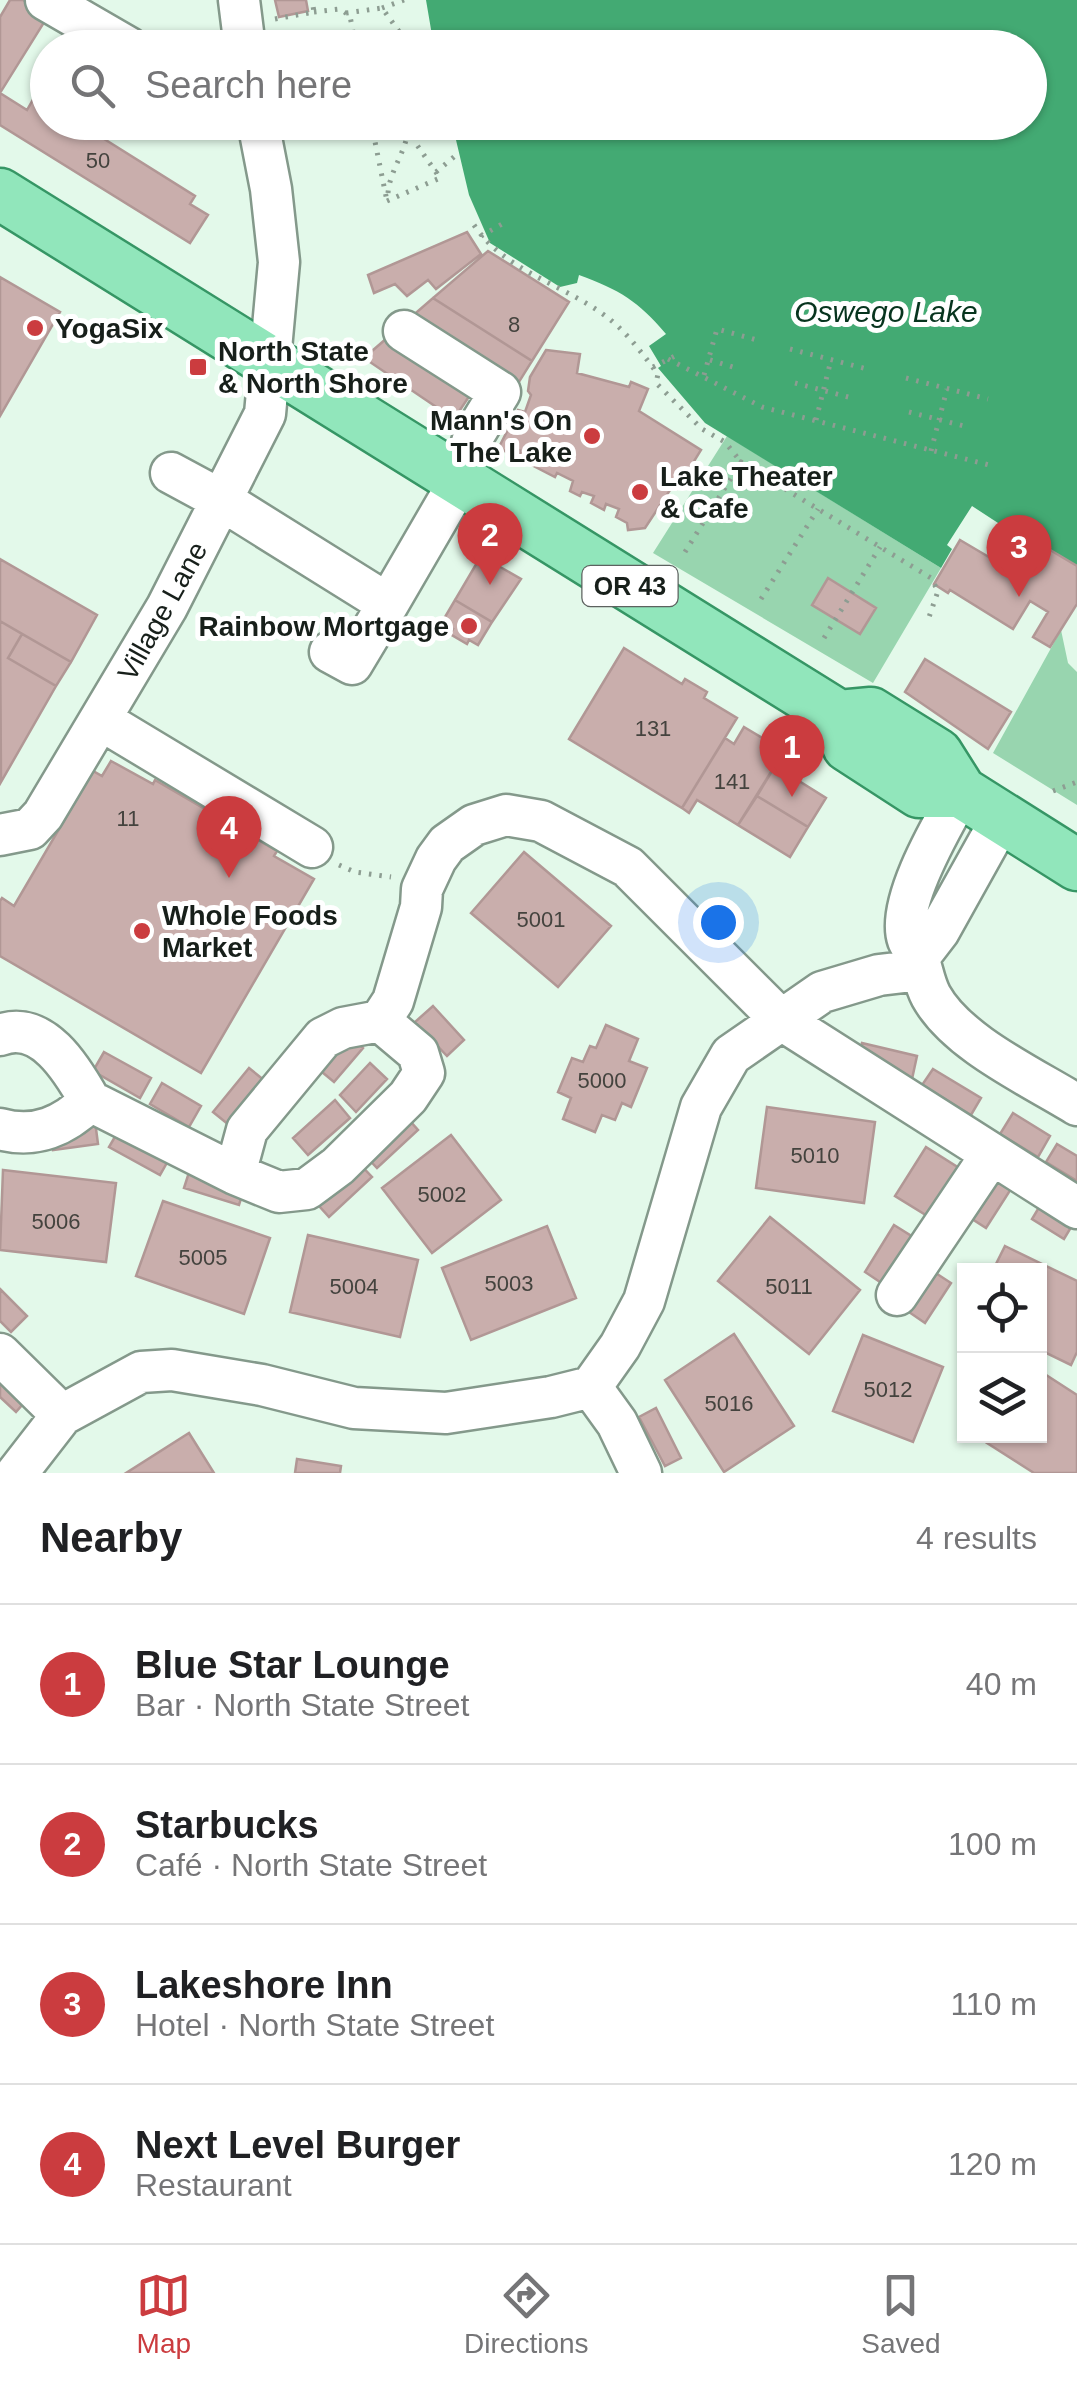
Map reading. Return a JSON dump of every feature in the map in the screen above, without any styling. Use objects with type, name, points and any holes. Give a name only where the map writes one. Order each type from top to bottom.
[{"type":"main road","name":"OR 43","points":[[0,194],[839,716],[848,746],[919,792],[981,805],[1077,864]]},
{"type":"street","points":[[46,0],[98,30]]},
{"type":"street","name":"Village Lane","points":[[7,835],[30,829],[44,815],[167,607],[265,414],[279,262],[261,140]]},
{"type":"street","points":[[330,652],[352,664],[460,480],[474,435],[500,392],[404,331]]},
{"type":"street","points":[[171,473],[388,604]]},
{"type":"street","points":[[101,720],[312,847]]},
{"type":"street","points":[[17,1473],[62,1415],[141,1372],[172,1370],[354,1408],[446,1413],[551,1397],[590,1386],[620,1346],[644,1301],[701,1107],[731,1055],[822,992],[920,963],[940,931],[981,805]]},
{"type":"street","points":[[235,1174],[247,1130],[323,1038],[344,1028],[380,1021],[393,1001],[410,950],[422,889],[447,844],[474,825],[506,815],[541,821],[628,867],[780,1019],[1077,1208]]},
{"type":"street","points":[[920,963],[931,996],[947,1018],[978,1043],[1077,1105]]},
{"type":"street","points":[[0,1035],[18,1030],[34,1034],[76,1076],[90,1101],[235,1174],[280,1192],[307,1189],[338,1166],[387,1119],[424,1073],[418,1052],[380,1021]]},
{"type":"street","points":[[0,1129],[30,1133],[50,1130],[90,1101]]},
{"type":"street","points":[[897,1295],[991,1154]]},
{"type":"street","points":[[0,1354],[62,1415]]},
{"type":"street","points":[[590,1386],[617,1423],[641,1473]]},
{"type":"path","points":[[312,0],[314,12]]},
{"type":"path","points":[[346,14],[404,0]]},
{"type":"path","points":[[382,8],[398,30]]},
{"type":"path","points":[[242,24],[340,9],[350,16],[353,30]]},
{"type":"path","points":[[375,140],[387,201]]},
{"type":"path","points":[[387,201],[389,183],[408,140]]},
{"type":"path","points":[[387,201],[440,178],[417,140]]},
{"type":"path","points":[[436,172],[455,156]]},
{"type":"path","points":[[481,236],[504,223]]},
{"type":"path","points":[[474,224],[490,247],[623,329],[658,374],[656,383],[702,429],[725,442],[741,462],[931,578],[938,591],[927,622]]},
{"type":"path","points":[[704,375],[717,329],[757,340]]},
{"type":"path","points":[[790,349],[872,370]]},
{"type":"path","points":[[653,367],[677,354]]},
{"type":"path","points":[[668,359],[762,407],[993,466]]},
{"type":"path","points":[[709,360],[736,368]]},
{"type":"path","points":[[816,421],[832,360]]},
{"type":"path","points":[[906,378],[988,400]]},
{"type":"path","points":[[795,383],[852,398]]},
{"type":"path","points":[[931,451],[947,389]]},
{"type":"path","points":[[909,412],[968,427]]},
{"type":"path","points":[[685,552],[741,462]]},
{"type":"path","points":[[761,600],[818,509]]},
{"type":"path","points":[[824,638],[880,546]]},
{"type":"path","points":[[1054,790],[1077,782]]},
{"type":"path","points":[[312,847],[355,872],[391,878],[422,889]]},
{"type":"shaded area","points":[[727,436],[941,568],[873,683],[653,553]]},
{"type":"shaded area","points":[[1061,630],[1068,663],[1077,672],[1077,805],[993,753]]},
{"type":"water","name":"Oswego Lake","points":[[426,0],[1077,0],[1077,566],[1035,541],[1032,545],[972,506],[947,545],[952,549],[941,568],[705,423],[658,368],[661,366],[649,346],[666,334],[637,305],[579,275],[577,283],[560,287],[490,243],[469,195],[456,140],[1047,140],[1047,30],[431,30]]},
{"type":"building","points":[[10,0],[23,0],[48,16],[39,30],[30,30],[30,45],[0,93],[0,17]]},
{"type":"building","points":[[275,0],[306,0],[308,11],[279,17]]},
{"type":"building","points":[[0,93],[27,110],[30,105],[30,140],[106,140],[195,196],[190,204],[208,215],[190,243],[0,125]]},
{"type":"building","points":[[467,232],[481,254],[436,289],[428,280],[407,296],[395,284],[374,293],[368,275]]},
{"type":"building","points":[[488,251],[569,302],[532,361],[433,298]]},
{"type":"building","points":[[0,277],[60,312],[0,416]]},
{"type":"building","points":[[433,298],[532,361],[484,438],[484,403],[470,395],[454,419],[364,358]]},
{"type":"building","name":"Mann's On The Lake","points":[[546,350],[580,354],[577,373],[629,387],[631,382],[648,389],[639,411],[701,450],[677,489],[672,487],[645,528],[628,530],[627,523],[616,517],[619,509],[606,504],[604,510],[591,503],[594,496],[570,491],[573,481],[557,473],[555,477],[518,458],[521,451],[514,448],[512,456],[499,447],[518,410],[525,412],[531,395],[530,377]]},
{"type":"building","points":[[960,540],[1016,573],[1035,541],[1077,566],[1077,604],[1050,647],[1033,637],[1048,612],[1030,601],[1013,629],[934,584]]},
{"type":"building","points":[[481,556],[521,579],[492,622],[455,600]]},
{"type":"building","points":[[0,559],[97,615],[71,662],[0,621]]},
{"type":"building","points":[[828,578],[876,608],[860,634],[812,605]]},
{"type":"building","name":"Rainbow Mortgage","points":[[455,600],[492,622],[478,645],[469,640],[467,644],[450,634],[453,629],[442,622]]},
{"type":"building","points":[[0,621],[22,634],[8,658],[56,686],[1,782]]},
{"type":"building","points":[[22,634],[71,662],[56,686],[8,658]]},
{"type":"building","points":[[624,648],[682,684],[685,679],[707,692],[704,698],[737,718],[682,808],[569,739]]},
{"type":"building","points":[[925,659],[1011,712],[988,749],[905,692]]},
{"type":"building","points":[[744,727],[784,751],[738,825],[697,800],[689,813],[682,808],[725,738],[734,744]]},
{"type":"building","name":"Whole Foods Market","points":[[111,761],[153,784],[155,780],[277,851],[274,856],[314,879],[201,1073],[0,956],[0,901],[2,898],[14,906],[93,771],[102,776]]},
{"type":"building","points":[[775,766],[826,798],[808,827],[757,796]]},
{"type":"building","points":[[757,796],[808,827],[790,857],[738,825]]},
{"type":"building","points":[[524,852],[611,926],[558,987],[471,913]]},
{"type":"building","points":[[433,1006],[464,1040],[447,1056],[415,1022]]},
{"type":"building","points":[[606,1025],[638,1039],[629,1061],[647,1068],[631,1107],[622,1103],[615,1120],[602,1115],[595,1132],[563,1119],[571,1098],[558,1092],[572,1058],[583,1062],[590,1046],[596,1048]]},
{"type":"building","points":[[345,1032],[363,1048],[334,1082],[316,1067]]},
{"type":"building","points":[[862,1043],[917,1056],[912,1079],[857,1066]]},
{"type":"building","points":[[104,1052],[151,1078],[140,1098],[93,1071]]},
{"type":"building","points":[[370,1063],[387,1079],[356,1112],[340,1095]]},
{"type":"building","points":[[249,1068],[265,1081],[229,1125],[213,1112]]},
{"type":"building","points":[[933,1069],[981,1098],[971,1115],[922,1085]]},
{"type":"building","points":[[162,1083],[201,1106],[189,1127],[150,1104]]},
{"type":"building","points":[[335,1100],[350,1118],[308,1155],[293,1138]]},
{"type":"building","points":[[767,1107],[875,1122],[864,1203],[756,1188]]},
{"type":"building","points":[[403,1113],[418,1130],[377,1168],[361,1151]]},
{"type":"building","points":[[1013,1113],[1050,1136],[1038,1157],[1000,1134]]},
{"type":"building","points":[[95,1121],[98,1144],[53,1150],[50,1127]]},
{"type":"building","points":[[123,1123],[173,1152],[160,1175],[109,1147]]},
{"type":"building","points":[[451,1135],[501,1200],[432,1253],[382,1188]]},
{"type":"building","points":[[1057,1144],[1077,1156],[1077,1181],[1046,1162]]},
{"type":"building","points":[[926,1147],[959,1168],[929,1217],[895,1196]]},
{"type":"building","points":[[354,1158],[372,1177],[329,1217],[311,1197]]},
{"type":"building","points":[[191,1166],[246,1183],[239,1205],[184,1188]]},
{"type":"building","points":[[3,1170],[116,1183],[106,1262],[0,1250]]},
{"type":"building","points":[[990,1176],[1011,1189],[986,1228],[966,1215]]},
{"type":"building","points":[[1044,1199],[1076,1219],[1064,1239],[1032,1219]]},
{"type":"building","points":[[163,1201],[270,1238],[244,1314],[136,1276]]},
{"type":"building","points":[[770,1217],[860,1290],[809,1354],[718,1281]]},
{"type":"building","points":[[894,1225],[913,1237],[883,1284],[865,1272]]},
{"type":"building","points":[[547,1226],[576,1298],[471,1340],[442,1268]]},
{"type":"building","points":[[308,1235],[418,1260],[400,1337],[290,1312]]},
{"type":"building","points":[[1005,1246],[1040,1263],[996,1263]]},
{"type":"building","points":[[1047,1266],[1077,1281],[1077,1352],[1071,1365],[1047,1353]]},
{"type":"building","points":[[931,1270],[951,1283],[925,1323],[906,1310]]},
{"type":"building","points":[[0,1289],[27,1316],[11,1332],[0,1321]]},
{"type":"building","points":[[734,1334],[794,1426],[724,1472],[665,1380]]},
{"type":"building","points":[[863,1335],[943,1367],[913,1442],[833,1411]]},
{"type":"building","points":[[0,1368],[30,1396],[16,1412],[0,1397]]},
{"type":"building","points":[[1047,1376],[1077,1395],[1077,1473],[1034,1473],[987,1443],[1047,1443]]},
{"type":"building","points":[[656,1408],[681,1458],[665,1466],[639,1417]]},
{"type":"building","points":[[189,1433],[214,1473],[126,1473]]},
{"type":"building","points":[[297,1459],[341,1466],[340,1473],[295,1473]]},
{"type":"place","name":"YogaSix","points":[[35,328]]},
{"type":"place","name":"North State & North Shore","points":[[198,367]]},
{"type":"place","name":"Mann's On The Lake","points":[[592,436]]},
{"type":"place","name":"Lake Theater & Cafe","points":[[640,492]]},
{"type":"place","name":"Starbucks","points":[[490,585]]},
{"type":"place","name":"Lakeshore Inn","points":[[1019,597]]},
{"type":"place","name":"Rainbow Mortgage","points":[[469,626]]},
{"type":"place","name":"Blue Star Lounge","points":[[792,797]]},
{"type":"place","name":"Next Level Burger","points":[[229,878]]},
{"type":"place","name":"Whole Foods Market","points":[[142,931]]}]
